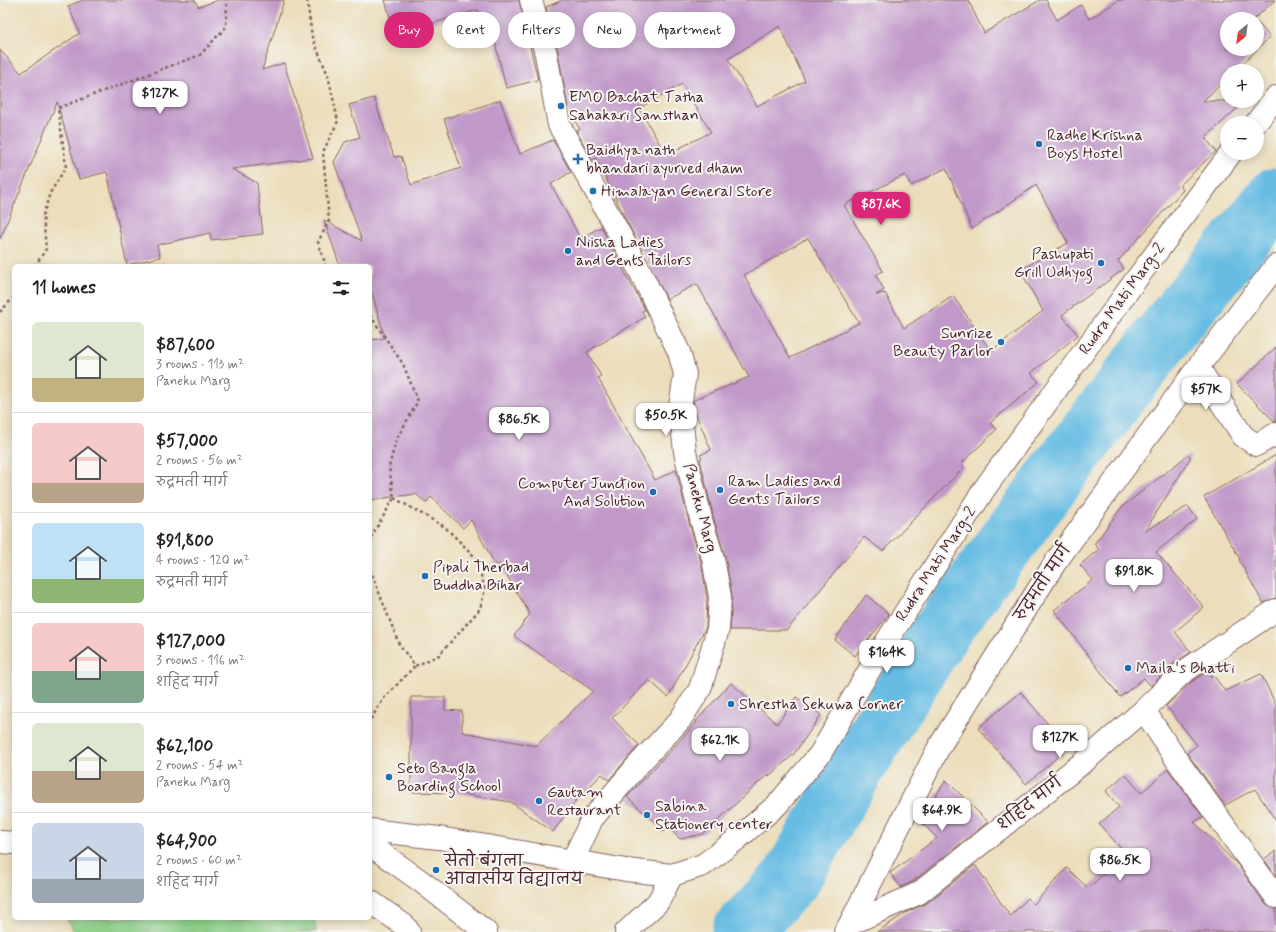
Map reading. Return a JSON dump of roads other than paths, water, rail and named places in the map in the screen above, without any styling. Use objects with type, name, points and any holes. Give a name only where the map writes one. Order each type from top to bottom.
[{"type":"street","name":"Paneku Marg","points":[[531,0],[546,54],[558,124],[640,271],[679,352],[685,374],[680,407],[685,452],[702,523],[713,558],[720,597],[718,629],[700,689],[680,720],[636,767],[592,819],[573,860]]},
{"type":"street","points":[[1262,116],[1276,98]]},
{"type":"street","name":"Rudra Mati Marg-2","points":[[372,830],[439,838],[626,870],[672,875],[703,865],[736,840],[777,805],[820,754],[883,647],[985,488],[1132,285],[1226,160]]},
{"type":"street","name":"रुद्रमती मार्ग","points":[[847,928],[939,747],[1055,563],[1198,367],[1276,266]]},
{"type":"street","points":[[1198,367],[1243,436],[1256,445],[1276,434]]},
{"type":"street","name":"शहिद मार्ग","points":[[847,928],[919,893],[1086,760],[1144,710],[1182,673],[1276,610]]},
{"type":"street","points":[[1144,710],[1176,759],[1276,897]]},
{"type":"street","points":[[0,842],[12,843]]},
{"type":"street","points":[[372,846],[422,882],[486,932]]},
{"type":"street","points":[[626,932],[658,902],[672,875]]},
{"type":"street","points":[[372,902],[405,926],[409,932]]},
{"type":"waterway","points":[[741,932],[790,880],[856,767],[940,633],[1061,469],[1171,326],[1276,197]]},
{"type":"place","name":"EMO Bachat Tatha Sahakari Sansthan","points":[[561,106]]},
{"type":"place","name":"Radhe Krishna Boys Hostel","points":[[1039,144]]},
{"type":"place","name":"Baidhya nath bhandari ayurved dham","points":[[578,159]]},
{"type":"place","name":"Himalayan General Store","points":[[593,191]]},
{"type":"place","name":"Niisha Ladies and Gents Tailors","points":[[568,251]]},
{"type":"place","name":"Pashupati Grill Udhyog","points":[[1101,263]]},
{"type":"place","name":"Sunrize Beauty Parlor","points":[[1001,342]]},
{"type":"place","name":"Ram Ladies and Gents Tailors","points":[[720,490]]},
{"type":"place","name":"Computer Junction And Solution","points":[[653,492]]},
{"type":"place","name":"Pipali Therbad Buddha Bihar","points":[[425,576]]},
{"type":"place","name":"Maila's Bhatti","points":[[1128,668]]},
{"type":"place","name":"Shrestha Sekuwa Corner","points":[[731,704]]},
{"type":"place","name":"Seto Bangla Boarding School","points":[[389,777]]},
{"type":"place","name":"Gautam Restaurant","points":[[539,801]]},
{"type":"place","name":"Sabina Stationery center","points":[[647,815]]},
{"type":"place","name":"सेतो बंगला आवासीय विद्यालय","points":[[436,870]]}]
